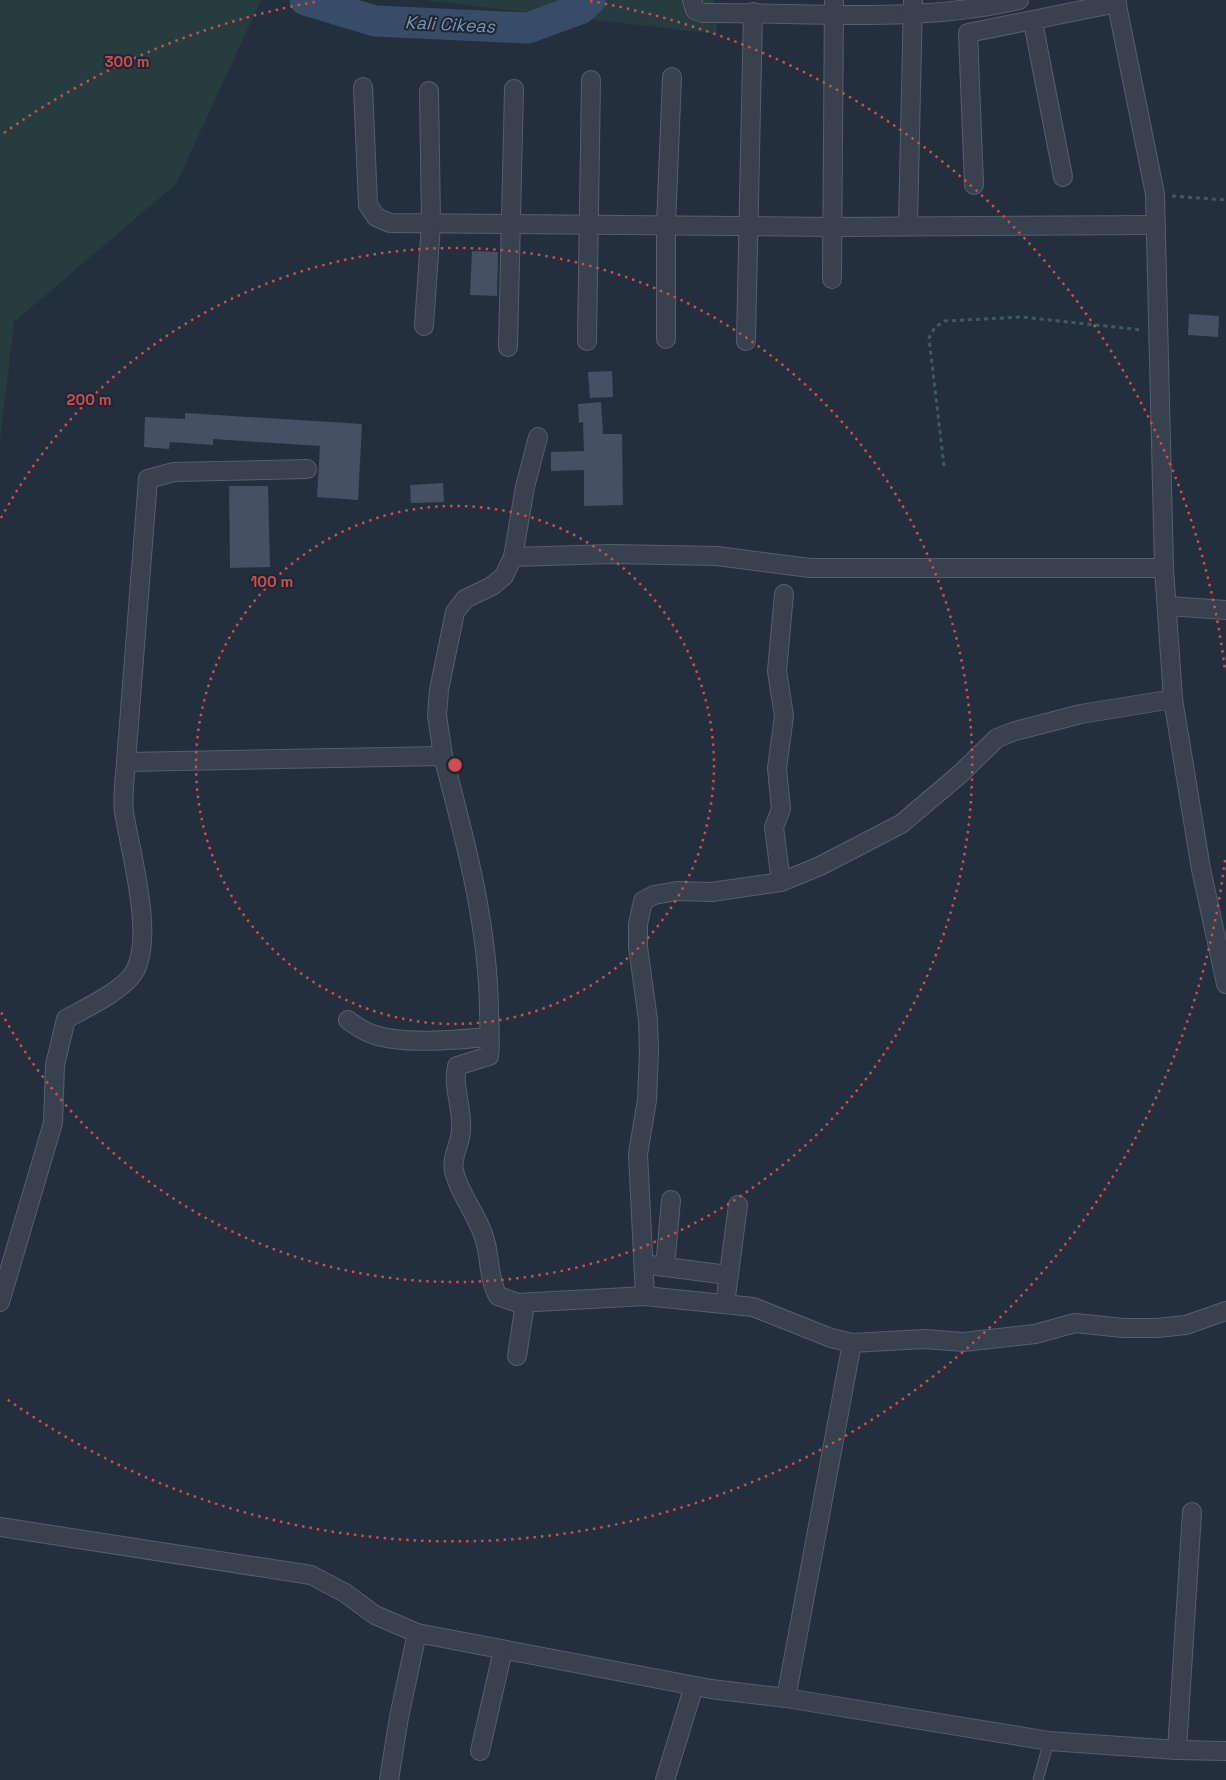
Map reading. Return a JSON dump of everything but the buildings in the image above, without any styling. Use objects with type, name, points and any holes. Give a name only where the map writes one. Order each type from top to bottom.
[{"type":"street","points":[[692,0],[695,10],[703,13],[762,8],[913,7],[1019,0]]},
{"type":"street","points":[[974,186],[968,33],[1033,22],[1116,2],[1155,194],[1164,568],[1173,699],[1201,869],[1226,984]]},
{"type":"street","points":[[832,279],[834,227],[834,7]]},
{"type":"street","points":[[908,225],[913,7]]},
{"type":"street","points":[[746,341],[748,227],[762,8]]},
{"type":"street","points":[[1033,22],[1064,177]]},
{"type":"street","points":[[666,339],[666,225],[672,77]]},
{"type":"street","points":[[587,342],[590,80]]},
{"type":"street","points":[[363,87],[368,205],[376,217],[390,223],[748,227],[1156,225]]},
{"type":"street","points":[[508,347],[514,89]]},
{"type":"street","points":[[424,326],[431,224],[429,91]]},
{"type":"street","points":[[538,437],[525,487],[513,557],[504,576],[492,586],[465,599],[455,612],[439,690],[437,715],[443,756],[479,905],[489,995],[487,1058],[457,1066],[455,1081],[462,1112],[462,1126],[454,1169],[460,1188],[474,1212],[485,1239],[493,1288],[498,1296],[508,1301],[525,1303],[644,1296],[753,1307],[822,1335],[852,1343],[924,1339],[963,1342],[1034,1334],[1075,1323],[1123,1328],[1157,1328],[1186,1325],[1226,1311]]},
{"type":"street","points":[[0,1302],[53,1123],[55,1065],[66,1020],[114,991],[133,974],[141,952],[142,910],[124,810],[148,479],[174,472],[306,469]]},
{"type":"street","points":[[513,557],[611,554],[718,556],[810,568],[1164,568]]},
{"type":"street","points":[[781,882],[774,827],[781,809],[777,768],[784,716],[777,671],[784,594]]},
{"type":"street","points":[[1168,606],[1226,610]]},
{"type":"street","points":[[644,1296],[638,1154],[647,1100],[649,1051],[648,1020],[638,947],[638,924],[643,901],[654,895],[677,891],[712,892],[781,882],[820,866],[901,824],[959,775],[997,738],[1015,731],[1081,714],[1173,699]]},
{"type":"street","points":[[126,762],[443,756]]},
{"type":"street","points":[[348,1020],[364,1031],[380,1037],[432,1040],[489,1037]]},
{"type":"street","points":[[671,1200],[658,1266],[728,1275]]},
{"type":"street","points":[[725,1304],[738,1205]]},
{"type":"street","points":[[517,1356],[525,1303]]},
{"type":"street","points":[[786,1698],[852,1343]]},
{"type":"street","points":[[1177,1750],[1192,1512]]},
{"type":"street","points":[[0,1527],[310,1575],[345,1592],[375,1615],[417,1633],[694,1686],[786,1698],[1049,1741],[1177,1750],[1226,1751]]},
{"type":"street","points":[[389,1780],[399,1717],[417,1633]]},
{"type":"street","points":[[480,1752],[503,1650]]},
{"type":"street","points":[[664,1780],[694,1686]]},
{"type":"lane","points":[[1038,1780],[1049,1741]]},
{"type":"path","points":[[1155,194],[1226,200]]},
{"type":"path","points":[[944,466],[929,338],[935,327],[945,321],[1022,317],[1158,332]]},
{"type":"green space","points":[[0,0],[261,0],[176,184],[14,322],[0,440]]},
{"type":"green space","points":[[425,0],[714,0],[717,34]]},
{"type":"waterway","name":"Kali Cikeas","points":[[305,0],[375,21],[528,28],[580,9],[590,0]]}]
